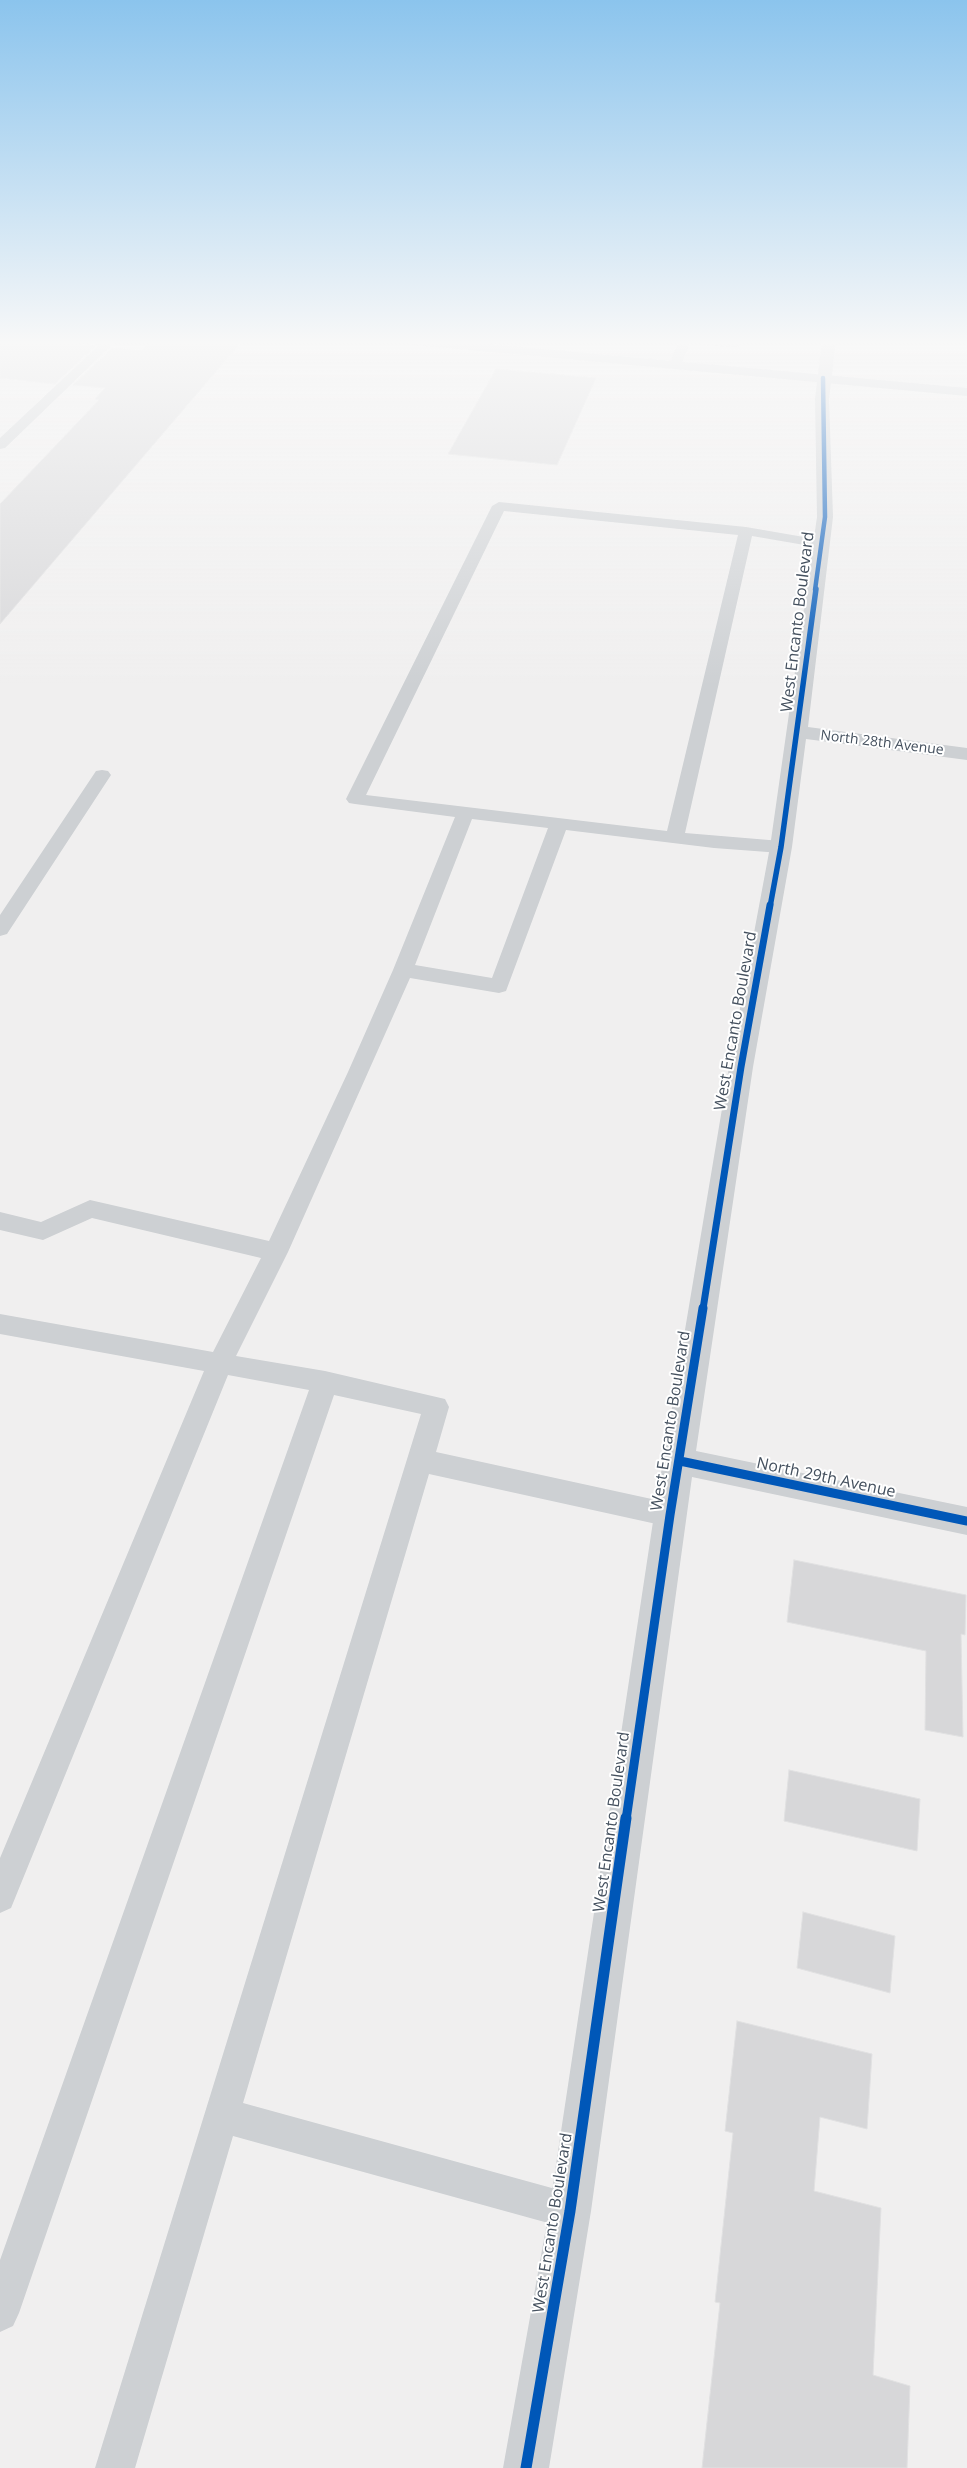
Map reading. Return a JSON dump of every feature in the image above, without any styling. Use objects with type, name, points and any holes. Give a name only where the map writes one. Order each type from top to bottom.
[{"type":"street","name":"West Encanto Boulevard","points":[[526,2468],[570,2211],[670,1515],[740,1076],[781,847],[822,544],[826,505],[825,456]]},
{"type":"street","name":"North 28th Avenue","points":[[797,732],[967,754]]},
{"type":"street","name":"North 29th Avenue","points":[[680,1461],[967,1521]]},
{"type":"lane","points":[[781,847],[675,837],[355,799],[499,506],[746,531],[822,544]]},
{"type":"lane","points":[[675,837],[746,531]]},
{"type":"lane","points":[[0,930],[102,775]]},
{"type":"lane","points":[[0,1897],[220,1363],[276,1252],[359,1072],[407,960],[466,812]]},
{"type":"lane","points":[[407,960],[500,986],[560,823]]},
{"type":"lane","points":[[0,1221],[43,1231],[90,1210],[276,1252]]},
{"type":"lane","points":[[0,1324],[325,1382],[436,1407],[115,2468]]},
{"type":"lane","points":[[0,2313],[325,1382]]},
{"type":"lane","points":[[420,1460],[670,1515]]},
{"type":"lane","points":[[223,2114],[570,2211]]},
{"type":"building","points":[[46,456],[144,456],[0,624],[0,504]]},
{"type":"building","points":[[470,456],[561,456],[557,465]]},
{"type":"building","points":[[794,1560],[966,1595],[965,1635],[961,1634],[963,1737],[925,1730],[926,1651],[787,1622]]},
{"type":"building","points":[[789,1770],[920,1799],[917,1851],[784,1821]]},
{"type":"building","points":[[803,1912],[895,1936],[890,1993],[797,1968]]},
{"type":"building","points":[[737,2021],[872,2054],[867,2129],[820,2117],[814,2191],[881,2208],[873,2375],[910,2386],[907,2468],[702,2468],[720,2303],[715,2302],[733,2133],[725,2131]]},
{"type":"cycle path","points":[[526,2468],[570,2211],[670,1515],[741,1067],[781,847],[825,517],[824,456]]},
{"type":"cycle path","points":[[680,1461],[967,1521]]}]
